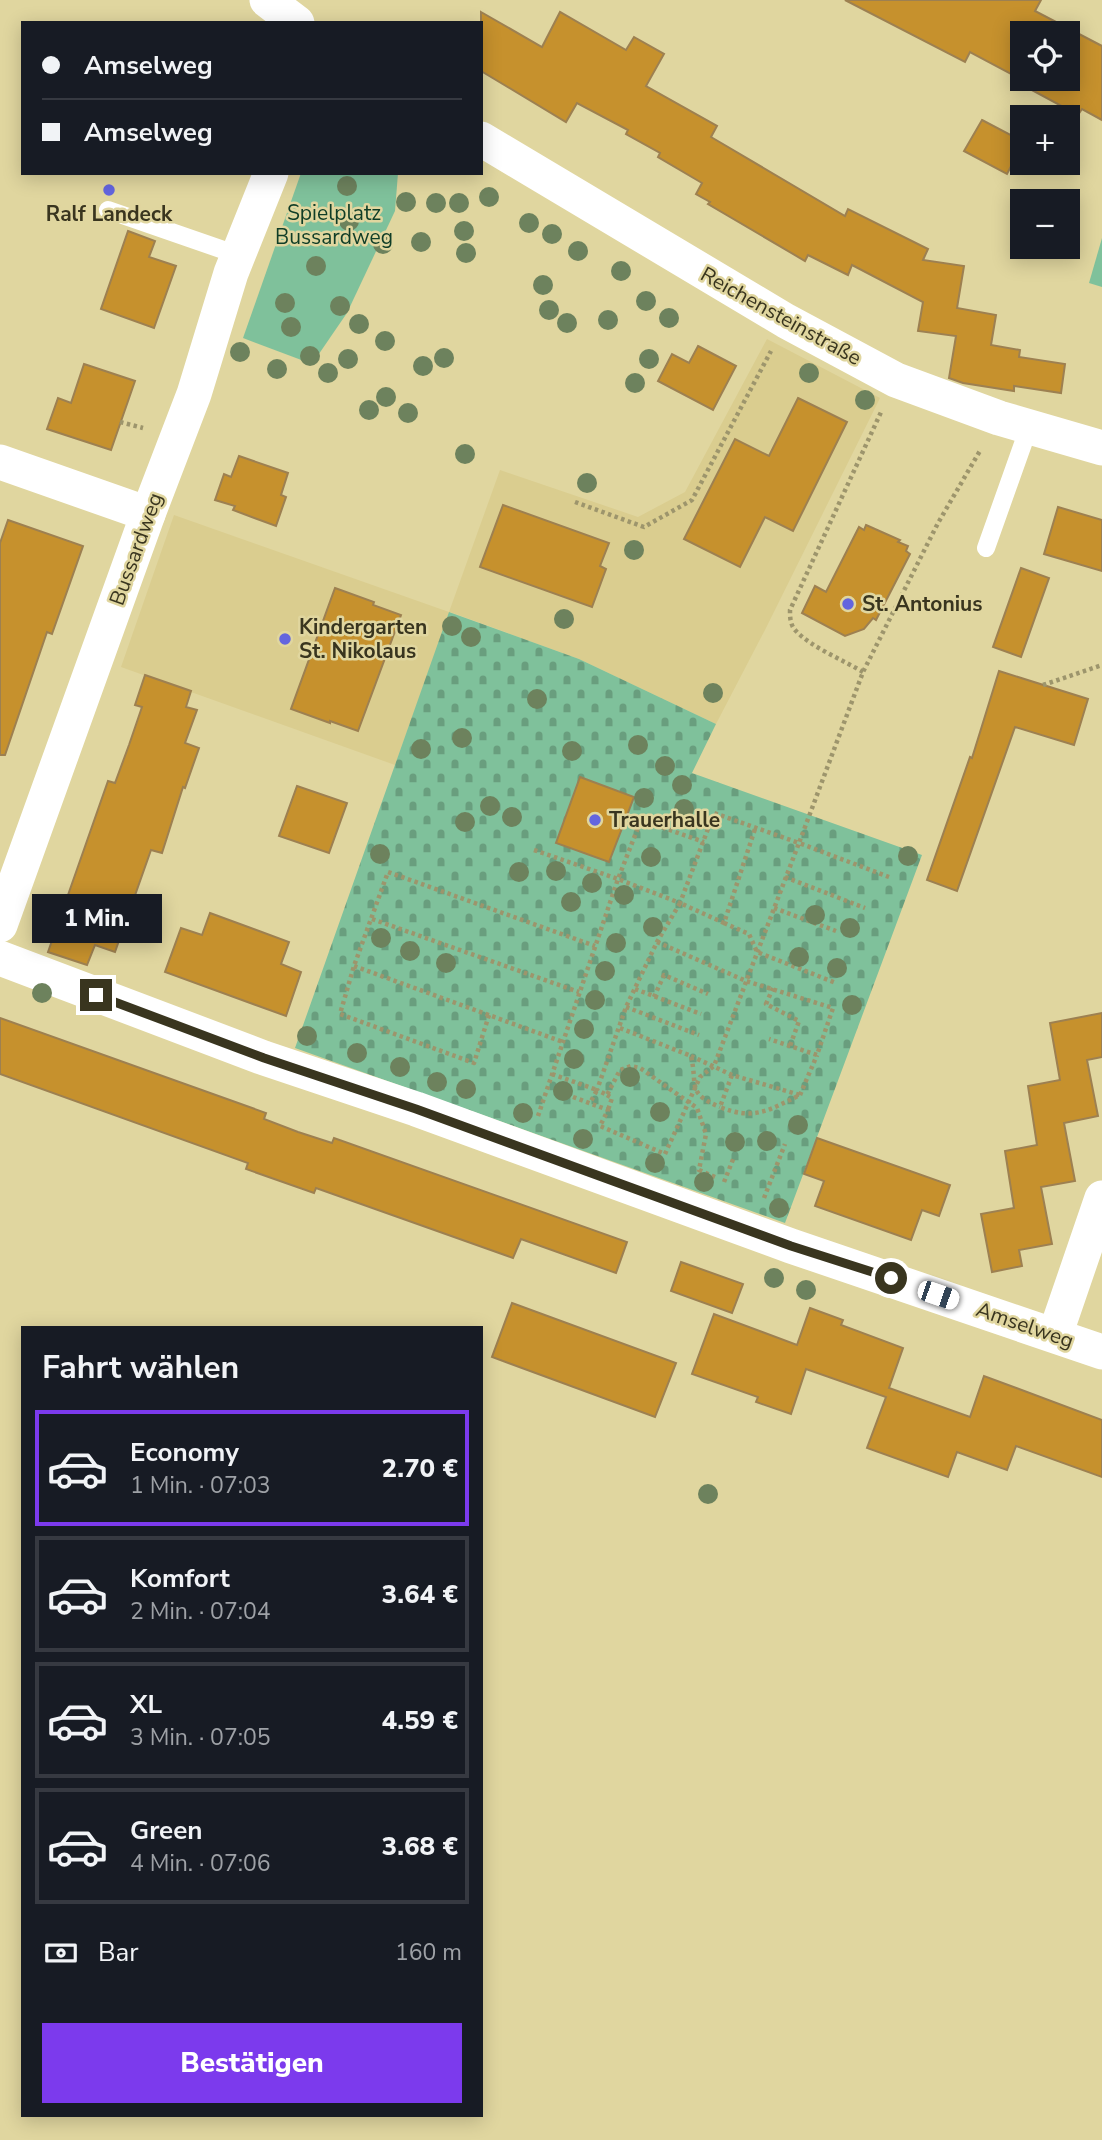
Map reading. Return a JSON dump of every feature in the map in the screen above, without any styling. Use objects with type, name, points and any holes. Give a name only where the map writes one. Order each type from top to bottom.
[{"type":"street","points":[[267,0],[294,21]]},
{"type":"street","name":"Reichensteinstraße","points":[[483,140],[786,321],[897,380],[1014,422],[1102,448]]},
{"type":"street","name":"Bussardweg","points":[[0,925],[194,394],[238,255],[270,175]]},
{"type":"street","points":[[0,462],[148,514]]},
{"type":"street","name":"Amselweg","points":[[0,958],[264,1058],[416,1109],[791,1246],[1102,1352]]},
{"type":"street","points":[[1055,1335],[1102,1198]]},
{"type":"lane","points":[[108,210],[238,255]]},
{"type":"lane","points":[[986,548],[1014,422]]},
{"type":"path","points":[[575,502],[644,527],[692,500],[786,321]]},
{"type":"path","points":[[863,672],[794,629],[790,610],[897,380]]},
{"type":"path","points":[[552,1074],[612,1098],[600,1126],[665,1154],[700,1077],[714,1066],[863,672],[938,523],[1014,422]]},
{"type":"path","points":[[1043,685],[1102,665]]},
{"type":"path","points":[[590,1103],[626,1007],[657,942],[680,903],[714,813],[889,877]]},
{"type":"path","points":[[526,1150],[618,879],[641,820],[704,842]]},
{"type":"path","points":[[724,923],[755,829]]},
{"type":"path","points":[[534,850],[680,903],[749,934],[757,952],[836,983]]},
{"type":"path","points":[[489,1015],[474,1063],[340,1014],[354,965],[388,872],[596,946]]},
{"type":"path","points":[[786,877],[865,908]]},
{"type":"path","points":[[774,908],[836,931]]},
{"type":"path","points":[[372,919],[579,992]]},
{"type":"path","points":[[657,942],[747,981],[832,1008],[817,1055],[800,1095],[760,1114],[732,1112],[701,1099],[694,1088],[691,1056]]},
{"type":"path","points":[[354,965],[562,1042]]},
{"type":"path","points":[[654,997],[664,975],[708,994]]},
{"type":"path","points":[[773,988],[766,1004],[799,1021],[790,1046]]},
{"type":"path","points":[[635,989],[701,1014]]},
{"type":"path","points":[[626,1007],[699,1035]]},
{"type":"path","points":[[620,1028],[732,1074],[800,1095]]},
{"type":"path","points":[[769,1039],[817,1055]]},
{"type":"path","points":[[607,1095],[620,1070],[631,1066],[640,1068],[697,1108],[706,1134],[699,1170],[733,1187]]},
{"type":"path","points":[[720,1107],[732,1074]]},
{"type":"path","points":[[573,1097],[608,1110]]},
{"type":"path","points":[[762,1202],[785,1144]]},
{"type":"path","points":[[724,1182],[734,1157]]},
{"type":"path","points":[[753,1197],[771,1206]]},
{"type":"shaded area","points":[[767,339],[880,398],[716,724],[579,659],[450,612],[395,765],[121,667],[174,515],[449,612],[500,470],[638,517],[685,492]]},
{"type":"green space","name":"Spielplatz Bussardweg","points":[[300,175],[398,175],[395,211],[347,313],[312,364],[243,338]]},
{"type":"green space","points":[[1102,238],[1102,287],[1089,283]]},
{"type":"green space","points":[[449,612],[579,659],[716,724],[692,773],[922,855],[785,1223],[295,1048]]},
{"type":"building","points":[[845,0],[1041,0],[1035,11],[1054,21],[1010,21],[1010,73],[970,52],[965,62]]},
{"type":"building","points":[[481,12],[542,47],[560,12],[626,50],[634,37],[664,54],[646,86],[717,126],[711,137],[845,216],[848,209],[928,249],[923,260],[964,266],[957,308],[996,315],[991,345],[1020,350],[1019,357],[1065,364],[1061,393],[1014,386],[1014,391],[963,383],[949,378],[956,336],[918,331],[923,302],[852,265],[848,275],[808,255],[805,261],[708,204],[710,202],[696,194],[702,183],[658,157],[660,153],[626,134],[628,130],[577,103],[566,122],[483,72]]},
{"type":"building","points":[[1080,35],[1102,46],[1102,120],[1082,109],[1080,112],[1080,105],[1060,105],[1034,91],[1080,91]]},
{"type":"building","points":[[982,120],[1010,135],[1010,168],[1007,174],[964,151]]},
{"type":"building","points":[[128,231],[155,241],[149,257],[176,266],[154,328],[101,309]]},
{"type":"building","points":[[698,346],[736,366],[713,410],[658,381],[672,354],[689,363]]},
{"type":"building","points":[[84,364],[135,381],[111,450],[47,429],[58,398],[71,403]]},
{"type":"building","points":[[798,398],[847,422],[793,531],[765,517],[740,567],[684,539],[735,439],[769,456]]},
{"type":"building","points":[[239,456],[288,473],[281,495],[286,497],[276,526],[233,510],[235,506],[215,500],[224,474],[231,477]]},
{"type":"building","points":[[503,505],[609,543],[600,566],[606,569],[592,607],[480,567]]},
{"type":"building","points":[[1058,507],[1102,520],[1102,571],[1044,554]]},
{"type":"building","points":[[8,520],[83,546],[52,634],[47,632],[5,755],[0,755],[0,543]]},
{"type":"building","points":[[866,525],[900,540],[898,542],[908,546],[906,551],[910,554],[876,620],[873,618],[864,629],[845,636],[802,613],[815,586],[826,592],[859,527],[864,530]]},
{"type":"building","points":[[1021,568],[1049,578],[1021,657],[993,647]]},
{"type":"building","points":[[335,588],[401,615],[358,731],[291,709]]},
{"type":"building","points":[[999,671],[1088,699],[1074,745],[1015,727],[957,891],[927,880],[970,757],[972,758]]},
{"type":"building","points":[[145,675],[191,691],[186,707],[197,710],[185,743],[199,748],[185,788],[183,787],[162,853],[151,850],[115,952],[95,945],[87,965],[48,952],[108,781],[115,783],[129,745],[142,707],[135,705]]},
{"type":"building","name":"Trauerhalle","points":[[580,777],[634,797],[609,862],[556,843]]},
{"type":"building","points":[[297,786],[347,803],[329,853],[279,836]]},
{"type":"building","points":[[210,913],[289,942],[281,964],[301,972],[286,1016],[165,972],[181,928],[202,935]]},
{"type":"building","points":[[1102,1013],[1102,1057],[1087,1060],[1098,1116],[1064,1123],[1075,1181],[1041,1187],[1052,1244],[1019,1250],[1022,1266],[992,1272],[981,1214],[1014,1208],[1005,1151],[1037,1145],[1028,1086],[1060,1080],[1050,1023]]},
{"type":"building","points":[[0,1018],[266,1113],[264,1119],[298,1132],[332,1143],[334,1138],[627,1242],[616,1273],[521,1239],[513,1258],[316,1188],[314,1193],[246,1169],[248,1163],[0,1074]]},
{"type":"building","points":[[817,1138],[950,1185],[939,1216],[922,1210],[911,1240],[815,1206],[824,1181],[804,1174]]},
{"type":"building","points":[[681,1262],[743,1284],[732,1313],[671,1291]]},
{"type":"building","points":[[512,1303],[676,1363],[655,1417],[492,1357]]},
{"type":"building","points":[[810,1308],[843,1320],[841,1325],[903,1348],[889,1388],[970,1417],[984,1376],[1102,1420],[1102,1477],[1016,1446],[1007,1470],[957,1452],[948,1477],[867,1448],[886,1397],[806,1369],[791,1414],[756,1402],[758,1397],[692,1374],[714,1314],[797,1345]]},
{"type":"place","name":"Ralf Landeck","points":[[109,190]]},
{"type":"place","name":"St. Antonius","points":[[848,604]]},
{"type":"place","name":"Kindergarten St. Nikolaus","points":[[285,639]]},
{"type":"place","name":"Trauerhalle","points":[[595,820]]},
{"type":"route","points":[[96,995],[264,1058],[416,1109],[791,1246],[891,1278]]}]
